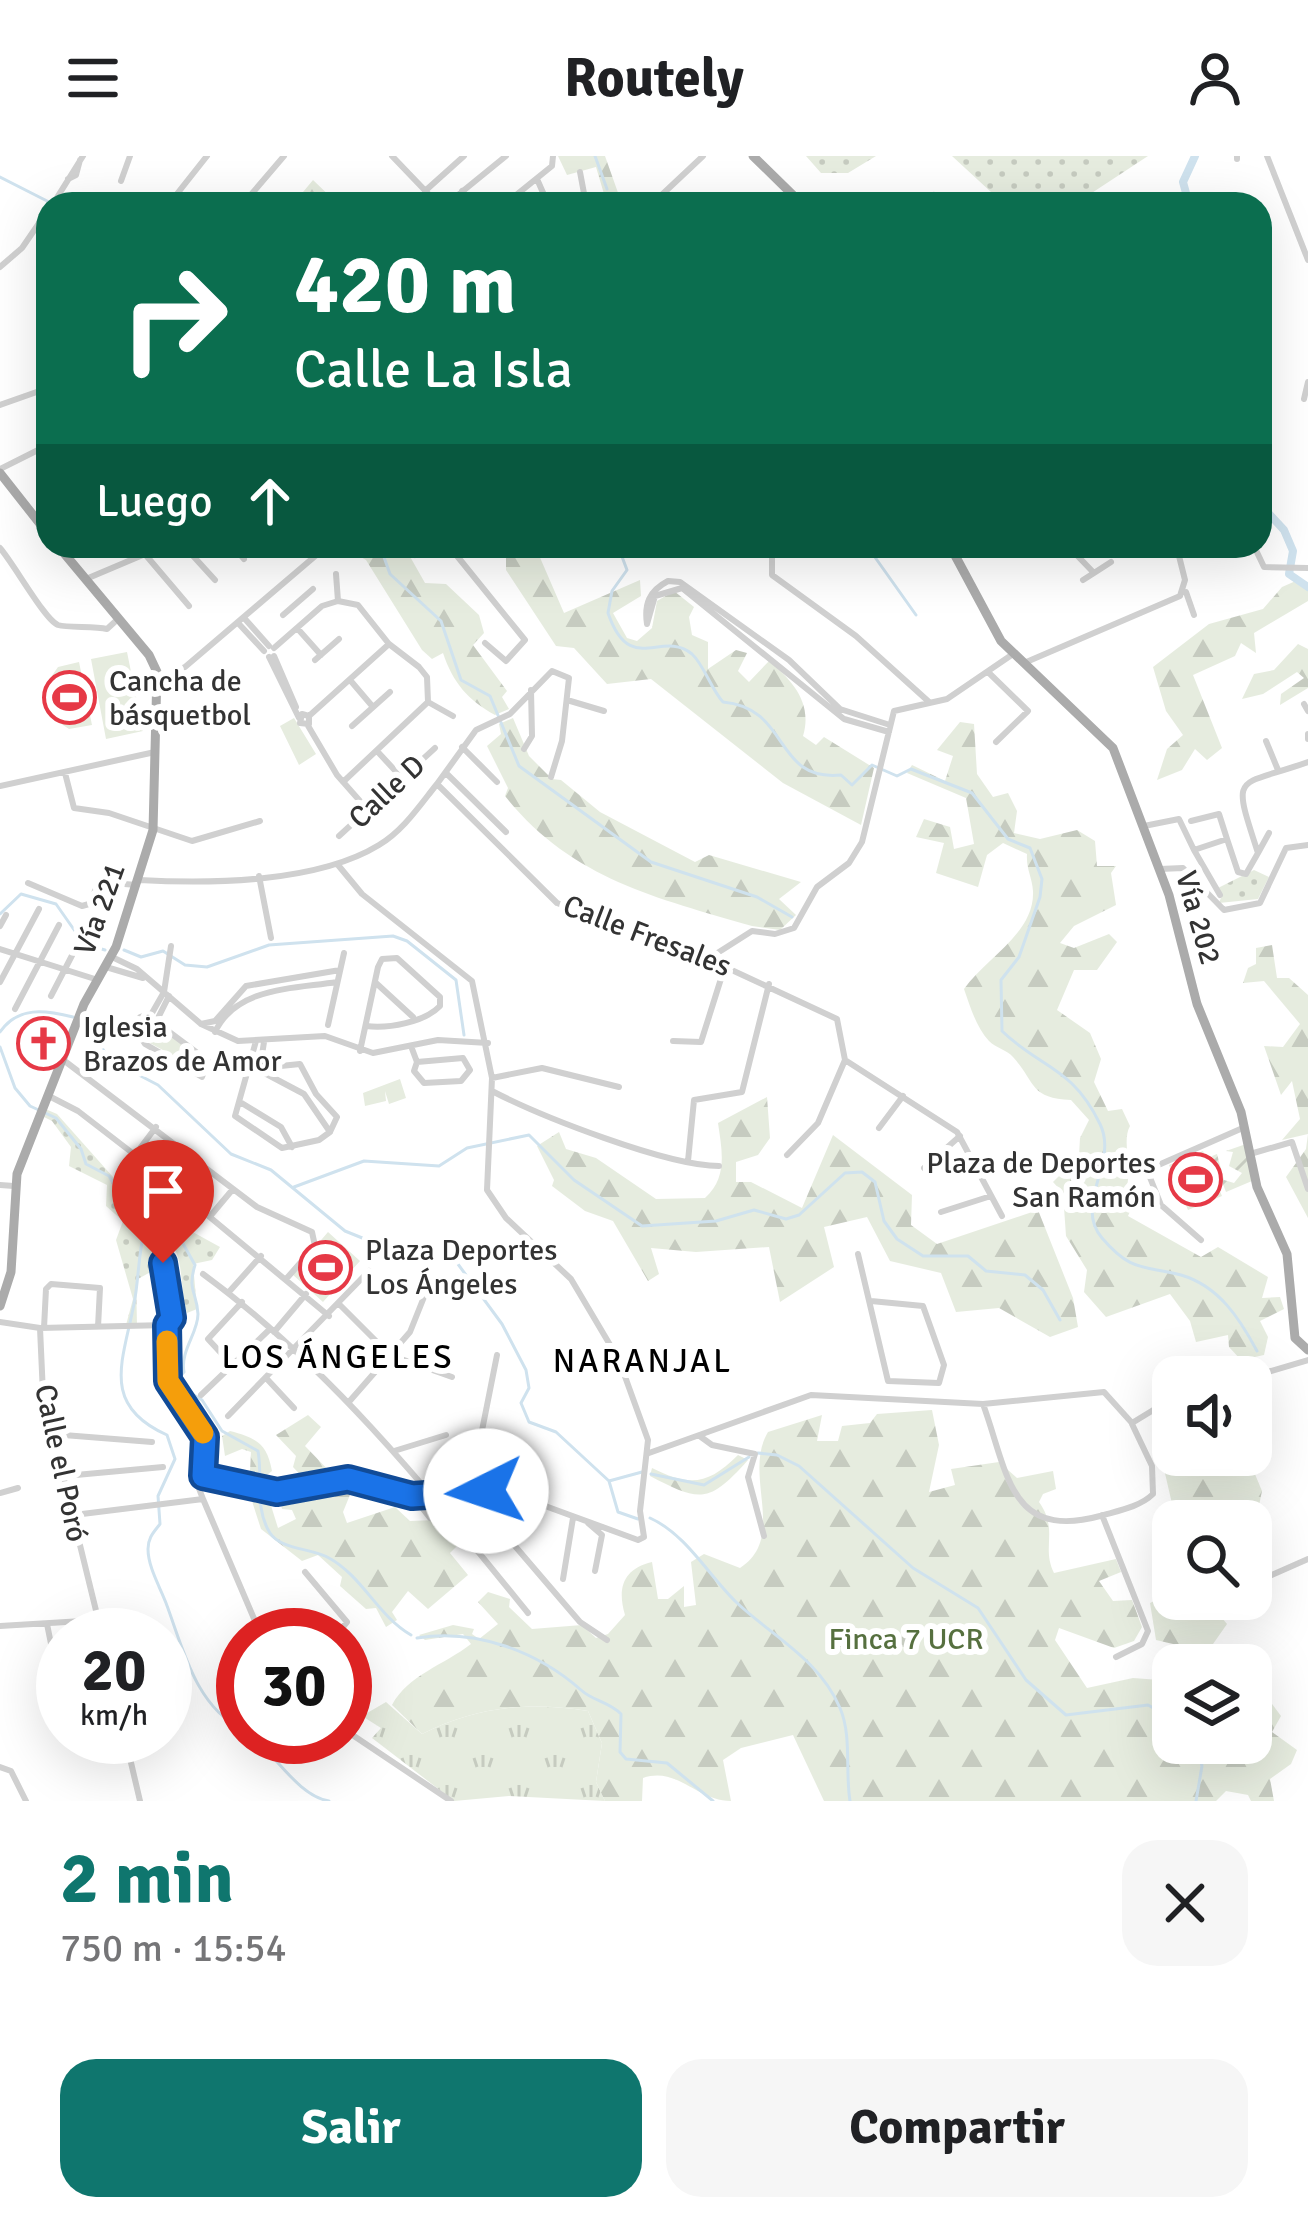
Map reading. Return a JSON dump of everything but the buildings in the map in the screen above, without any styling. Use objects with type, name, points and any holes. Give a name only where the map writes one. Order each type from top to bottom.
[{"type":"main road","points":[[753,156],[785,192]]},
{"type":"main road","points":[[0,471],[36,518]]},
{"type":"main road","points":[[68,558],[149,656],[158,679]]},
{"type":"main road","name":"Vía 202","points":[[956,558],[990,628],[1109,741],[1160,869],[1196,1000],[1245,1127],[1257,1187],[1286,1254],[1295,1338],[1308,1351]]},
{"type":"main road","name":"Vía 221","points":[[0,1306],[11,1272],[14,1186],[84,1004],[109,962],[153,830],[158,679]]},
{"type":"street","points":[[121,181],[130,156]]},
{"type":"street","points":[[178,192],[207,156]]},
{"type":"street","points":[[253,192],[284,156]]},
{"type":"street","points":[[392,156],[426,192]]},
{"type":"street","points":[[439,192],[464,156]]},
{"type":"street","points":[[459,192],[506,156]]},
{"type":"street","points":[[520,192],[552,166],[553,156]]},
{"type":"street","points":[[665,192],[703,156]]},
{"type":"street","points":[[1267,156],[1308,260]]},
{"type":"street","points":[[60,192],[76,175],[81,158]]},
{"type":"street","points":[[580,172],[584,192]]},
{"type":"street","points":[[537,178],[543,192]]},
{"type":"street","points":[[0,266],[36,231]]},
{"type":"street","points":[[1304,399],[1308,382]]},
{"type":"street","points":[[0,405],[36,392]]},
{"type":"street","points":[[0,471],[36,452]]},
{"type":"street","points":[[0,548],[27,579],[35,603],[58,625],[106,629],[119,618]]},
{"type":"street","points":[[86,580],[133,558]]},
{"type":"street","points":[[148,558],[189,606]]},
{"type":"street","points":[[195,558],[215,580]]},
{"type":"street","points":[[158,679],[185,668],[313,558]]},
{"type":"street","points":[[459,558],[525,640],[506,661],[485,643]]},
{"type":"street","points":[[772,558],[772,575],[856,636],[932,704]]},
{"type":"street","points":[[1080,558],[1094,573]]},
{"type":"street","points":[[1181,558],[1194,615]]},
{"type":"street","points":[[1259,558],[1276,571],[1308,568]]},
{"type":"street","points":[[1083,580],[1112,562]]},
{"type":"street","points":[[336,574],[338,601]]},
{"type":"street","points":[[680,582],[789,659],[839,708],[889,729],[844,718],[682,588],[670,587],[655,596],[646,624],[650,597],[664,583],[680,582]]},
{"type":"street","points":[[283,615],[314,589]]},
{"type":"street","points":[[1029,661],[1186,592]]},
{"type":"street","points":[[270,652],[310,616],[338,601],[358,605],[389,644],[427,677],[428,702],[343,782]]},
{"type":"street","points":[[298,602],[310,616]]},
{"type":"street","points":[[242,622],[270,652],[343,782],[367,809]]},
{"type":"street","points":[[297,628],[318,657],[339,638]]},
{"type":"street","points":[[304,718],[389,644]]},
{"type":"street","points":[[708,959],[752,931],[784,933],[794,928],[817,886],[852,859],[882,774],[889,729],[902,706],[932,704],[1013,654]]},
{"type":"street","points":[[28,884],[82,906],[89,904],[99,882],[208,882],[338,865],[386,840],[439,786],[476,730],[508,715],[547,672],[562,672],[569,678],[567,700],[551,776]]},
{"type":"street","points":[[988,672],[1028,711],[996,742]]},
{"type":"street","points":[[350,680],[373,706]]},
{"type":"street","points":[[524,749],[532,736],[531,690]]},
{"type":"street","points":[[352,726],[389,692]]},
{"type":"street","points":[[567,700],[604,711]]},
{"type":"street","points":[[428,702],[453,716]]},
{"type":"street","points":[[1266,741],[1278,770]]},
{"type":"street","points":[[462,747],[497,782]]},
{"type":"street","name":"Calle D","points":[[339,836],[435,748]]},
{"type":"street","points":[[0,786],[158,751]]},
{"type":"street","points":[[377,752],[401,777]]},
{"type":"street","points":[[1258,853],[1241,791],[1247,779],[1308,762]]},
{"type":"street","points":[[65,772],[74,808],[110,813],[192,842],[260,821]]},
{"type":"street","points":[[446,773],[506,832]]},
{"type":"street","name":"Calle Fresales","points":[[439,786],[557,903],[769,984],[837,1019],[845,1060]]},
{"type":"street","points":[[1191,820],[1219,814],[1240,874],[1249,872],[1269,833]]},
{"type":"street","points":[[1144,826],[1179,819],[1220,895]]},
{"type":"street","points":[[1194,850],[1228,839]]},
{"type":"street","points":[[1160,869],[1183,868],[1224,910],[1260,903],[1286,848],[1308,845]]},
{"type":"street","points":[[203,1476],[257,1489],[348,1479],[412,1496],[507,1492],[643,1539],[640,1496],[649,1454],[629,1386],[591,1309],[557,1264],[489,1196],[492,1078],[478,994],[467,974],[378,907],[338,865]]},
{"type":"street","points":[[259,876],[271,938]]},
{"type":"street","points":[[0,982],[39,909]]},
{"type":"street","points":[[0,926],[6,915]]},
{"type":"street","points":[[15,1009],[59,925]]},
{"type":"street","points":[[51,996],[80,940]]},
{"type":"street","points":[[166,994],[152,1013],[139,1020],[140,1040],[202,1077],[208,1061],[156,1022],[166,994],[171,946]]},
{"type":"street","points":[[0,949],[98,980]]},
{"type":"street","points":[[328,1025],[344,952]]},
{"type":"street","points":[[357,1050],[380,963],[394,956],[438,994],[437,1010],[365,1030]]},
{"type":"street","points":[[109,962],[147,980],[215,1032],[260,1041],[325,1036],[357,1050],[438,1040],[488,1043]]},
{"type":"street","points":[[673,1041],[701,1042],[725,966]]},
{"type":"street","points":[[201,1024],[215,1021],[241,988],[340,970]]},
{"type":"street","points":[[303,976],[304,987]]},
{"type":"street","points":[[266,982],[268,993]]},
{"type":"street","points":[[215,1032],[229,1005],[268,993],[337,982]]},
{"type":"street","points":[[376,983],[414,1018]]},
{"type":"street","points":[[688,1161],[694,1100],[742,1092],[769,984]]},
{"type":"street","points":[[260,1041],[256,1068],[234,1114],[276,1145],[292,1147],[330,1132],[337,1117],[300,1064],[271,1067]]},
{"type":"street","points":[[407,1047],[420,1080],[436,1085],[461,1081],[470,1070],[463,1058],[415,1067]]},
{"type":"street","points":[[62,1059],[233,1189],[317,1238],[287,1278]]},
{"type":"street","points":[[787,1155],[816,1127],[845,1060],[960,1136],[1002,1216]]},
{"type":"street","points":[[288,1082],[290,1064]]},
{"type":"street","points":[[256,1068],[288,1082],[309,1100],[330,1132]]},
{"type":"street","points":[[492,1078],[542,1068],[619,1087]]},
{"type":"street","points":[[492,1090],[688,1161],[719,1166]]},
{"type":"street","points":[[879,1127],[903,1096]]},
{"type":"street","points":[[240,1102],[281,1127],[292,1147]]},
{"type":"street","points":[[42,1105],[78,1111],[329,1316]]},
{"type":"street","points":[[135,1155],[156,1127]]},
{"type":"street","points":[[1201,1240],[1161,1205],[1147,1170],[1245,1127]]},
{"type":"street","points":[[924,1168],[960,1136]]},
{"type":"street","points":[[1250,1154],[1292,1142],[1308,1189]]},
{"type":"street","points":[[0,1185],[14,1186]]},
{"type":"street","points":[[211,1215],[233,1189]]},
{"type":"street","points":[[941,1212],[991,1196]]},
{"type":"street","points":[[858,1254],[889,1381],[922,1385],[943,1378],[944,1365],[923,1306],[871,1300]]},
{"type":"street","points":[[228,1293],[261,1256]]},
{"type":"street","points":[[163,1263],[172,1318],[167,1325],[168,1381],[205,1437],[198,1486],[249,1608]]},
{"type":"street","points":[[228,1416],[295,1353],[369,1271]]},
{"type":"street","points":[[203,1274],[242,1302],[348,1403],[394,1451],[528,1613]]},
{"type":"street","points":[[42,1328],[46,1289],[51,1284],[100,1288],[98,1327]]},
{"type":"street","points":[[348,1403],[410,1332],[428,1287]]},
{"type":"street","points":[[201,1395],[306,1294]]},
{"type":"street","points":[[233,1365],[208,1339],[242,1302]]},
{"type":"street","points":[[340,1304],[390,1355],[452,1377]]},
{"type":"street","points":[[0,1322],[42,1328],[167,1325]]},
{"type":"street","name":"Calle el Poró","points":[[42,1328],[43,1394],[96,1608]]},
{"type":"street","points":[[469,1491],[496,1355]]},
{"type":"street","points":[[1272,1371],[1308,1360]]},
{"type":"street","points":[[267,1379],[295,1408]]},
{"type":"street","points":[[921,1399],[922,1385]]},
{"type":"street","points":[[649,1454],[811,1395],[983,1404],[1104,1392],[1132,1423],[1146,1448],[1155,1488],[1147,1500],[1056,1525],[1028,1510],[983,1404]]},
{"type":"street","points":[[1132,1423],[1152,1411]]},
{"type":"street","points":[[51,1434],[152,1442]]},
{"type":"street","points":[[394,1451],[446,1435]]},
{"type":"street","points":[[701,1437],[712,1445],[755,1454],[748,1477],[764,1536]]},
{"type":"street","points":[[486,1491],[491,1457]]},
{"type":"street","points":[[64,1476],[163,1467]]},
{"type":"street","points":[[0,1493],[18,1488]]},
{"type":"street","points":[[469,1491],[580,1622],[607,1640]]},
{"type":"street","points":[[412,1496],[430,1518]]},
{"type":"street","points":[[74,1515],[203,1499]]},
{"type":"street","points":[[1102,1515],[1148,1631],[1142,1644],[1116,1657]]},
{"type":"street","points":[[563,1579],[573,1518]]},
{"type":"street","points":[[585,1521],[602,1535],[595,1571]]},
{"type":"street","points":[[1272,1575],[1308,1559]]},
{"type":"street","points":[[305,1572],[335,1608]]},
{"type":"street","points":[[0,1626],[36,1624]]},
{"type":"street","points":[[372,1748],[451,1801]]},
{"type":"street","points":[[131,1764],[140,1801]]},
{"type":"street","points":[[0,1766],[11,1771],[26,1801]]},
{"type":"green space","points":[[558,156],[605,156],[618,192],[603,192],[596,167],[567,175]]},
{"type":"green space","points":[[806,156],[876,156],[848,173],[821,173]]},
{"type":"green space","points":[[952,156],[1148,156],[1093,192],[991,192]]},
{"type":"green space","points":[[313,180],[326,192],[303,192]]},
{"type":"green space","points":[[363,558],[411,558],[425,583],[446,584],[479,615],[484,633],[473,645],[507,691],[502,697],[509,709],[495,715],[477,703],[457,682],[443,653],[432,659],[422,650]]},
{"type":"green space","points":[[506,558],[540,558],[564,613],[640,580],[641,596],[613,613],[627,638],[637,641],[652,628],[657,601],[674,591],[694,607],[689,617],[692,635],[708,642],[708,669],[736,650],[747,653],[738,671],[749,682],[769,661],[793,684],[803,703],[803,736],[816,745],[824,737],[874,768],[861,825],[783,783],[651,679],[607,684],[574,648],[556,646],[506,570]]},
{"type":"green space","points":[[1298,580],[1308,585],[1308,601],[1254,633],[1256,653],[1241,643],[1235,656],[1193,675],[1222,748],[1207,760],[1195,749],[1182,770],[1157,780],[1167,749],[1183,735],[1166,711],[1153,667],[1209,624],[1263,609],[1282,587]]},
{"type":"green space","points":[[1298,644],[1308,649],[1308,688],[1280,705],[1281,694],[1304,678],[1297,672],[1263,694],[1242,699],[1254,674],[1274,670]]},
{"type":"green space","points":[[127,652],[143,731],[106,739],[91,659]]},
{"type":"green space","points":[[79,662],[92,725],[69,729],[57,721],[49,680],[58,667]]},
{"type":"green space","points":[[294,718],[316,754],[299,765],[280,726]]},
{"type":"green space","points":[[513,718],[529,756],[552,779],[561,780],[600,812],[695,862],[709,855],[801,882],[779,899],[796,915],[780,930],[752,926],[617,881],[558,847],[505,796],[508,788],[487,746],[501,734],[499,724]]},
{"type":"green space","points":[[960,722],[974,724],[977,774],[993,797],[1008,793],[1017,811],[1014,833],[1040,839],[1077,830],[1095,841],[1097,866],[1116,866],[1111,873],[1116,905],[1074,926],[1060,943],[1074,948],[1109,934],[1117,942],[1097,970],[1074,970],[1057,1010],[1090,1033],[1101,1059],[1094,1082],[1108,1111],[1122,1109],[1130,1126],[1125,1194],[1132,1207],[1128,1216],[1201,1257],[1218,1247],[1268,1277],[1262,1298],[1280,1297],[1284,1309],[1260,1321],[1268,1337],[1264,1355],[1237,1356],[1229,1347],[1228,1335],[1196,1342],[1190,1321],[1170,1294],[1106,1317],[1084,1292],[1087,1270],[1066,1236],[1063,1193],[1053,1182],[1079,1156],[1080,1138],[1089,1120],[1071,1100],[1040,1092],[1013,1057],[989,1041],[964,989],[1026,920],[1033,891],[1027,854],[1003,843],[987,855],[978,887],[936,873],[944,843],[916,837],[924,819],[950,827],[954,849],[974,844],[966,798],[907,773],[912,765],[945,781],[953,756],[937,750]]},
{"type":"green space","points":[[1254,870],[1269,877],[1258,899],[1219,903],[1222,895],[1216,889]]},
{"type":"green space","points":[[1272,945],[1277,978],[1289,978],[1308,995],[1308,1134],[1282,1140],[1300,1119],[1292,1081],[1281,1095],[1264,1046],[1283,1047],[1300,1024],[1264,981],[1243,983],[1248,968],[1256,964],[1256,948]]},
{"type":"green space","points":[[149,1019],[206,1063],[204,1072],[144,1040],[142,1020]]},
{"type":"green space","points":[[400,1079],[406,1098],[389,1104],[385,1091],[386,1101],[365,1106],[363,1093]]},
{"type":"green space","points":[[767,1097],[770,1138],[758,1155],[736,1162],[736,1182],[751,1182],[802,1208],[833,1135],[912,1195],[911,1225],[937,1244],[1038,1210],[1073,1298],[1078,1327],[1050,1337],[999,1308],[956,1312],[941,1273],[890,1261],[867,1217],[824,1227],[834,1267],[780,1302],[769,1247],[696,1252],[651,1248],[659,1274],[648,1281],[613,1221],[585,1211],[552,1186],[554,1180],[537,1146],[559,1132],[566,1149],[596,1158],[656,1199],[705,1198],[720,1172],[718,1123]]},
{"type":"green space","points":[[43,1108],[57,1114],[121,1186],[136,1186],[140,1203],[220,1247],[212,1260],[193,1264],[197,1309],[187,1313],[176,1251],[172,1245],[163,1246],[158,1268],[136,1280],[137,1325],[126,1325],[133,1299],[116,1240],[123,1221],[106,1206],[107,1185],[69,1166],[71,1147],[52,1121],[40,1115]]},
{"type":"green space","points":[[1308,1134],[1308,1218],[1286,1177],[1306,1149]]},
{"type":"green space","points":[[1246,1144],[1252,1181],[1226,1192],[1212,1156],[1217,1154],[1224,1180],[1234,1183],[1242,1173],[1229,1166],[1233,1152],[1226,1151]]},
{"type":"green space","name":"Plaza de Deportes San Ramón","points":[[1203,1151],[1222,1196],[1188,1210],[1169,1165]]},
{"type":"green space","name":"Plaza Deportes Los Ángeles","points":[[328,1232],[360,1261],[323,1302],[292,1274]]},
{"type":"green space","name":"Finca 7 UCR","points":[[932,1410],[939,1445],[929,1492],[955,1485],[951,1469],[999,1462],[1017,1478],[1053,1471],[1056,1489],[1043,1494],[1039,1502],[1048,1521],[1054,1573],[1116,1559],[1121,1572],[1099,1581],[1113,1601],[1132,1600],[1142,1627],[1134,1641],[1114,1648],[1059,1628],[1055,1640],[1087,1688],[1133,1678],[1152,1679],[1152,1764],[1272,1764],[1272,1732],[1297,1750],[1291,1764],[1270,1779],[1274,1801],[1251,1801],[1248,1795],[1226,1791],[1216,1801],[824,1801],[793,1735],[741,1748],[723,1760],[731,1801],[655,1776],[643,1778],[642,1801],[605,1801],[596,1782],[602,1743],[588,1711],[503,1709],[422,1734],[392,1705],[417,1678],[471,1644],[463,1634],[425,1640],[419,1635],[453,1625],[474,1629],[472,1634],[479,1639],[498,1624],[478,1602],[488,1592],[510,1599],[509,1607],[532,1629],[582,1625],[596,1638],[608,1634],[625,1615],[622,1588],[629,1575],[652,1562],[658,1599],[668,1599],[684,1586],[684,1607],[696,1605],[691,1562],[704,1554],[740,1568],[761,1540],[759,1467],[768,1432],[822,1415],[817,1441],[838,1441],[842,1426],[870,1423],[877,1414]]},
{"type":"green space","points":[[308,1415],[321,1427],[305,1446],[334,1476],[306,1481],[293,1467],[296,1456],[276,1435]]},
{"type":"green space","points":[[230,1431],[259,1443],[272,1471],[259,1481],[250,1471],[251,1452],[242,1449],[225,1456],[222,1436]]},
{"type":"green space","points":[[738,1455],[748,1460],[723,1485],[703,1494],[681,1491],[650,1476],[652,1468],[698,1480]]},
{"type":"green space","points":[[1166,1476],[1256,1476],[1262,1491],[1260,1500],[1171,1500]]},
{"type":"green space","points":[[354,1485],[343,1512],[347,1523],[395,1507],[410,1521],[437,1520],[458,1545],[450,1553],[468,1575],[428,1609],[408,1591],[392,1612],[397,1620],[386,1627],[376,1608],[365,1608],[340,1586],[342,1577],[318,1555],[302,1561],[261,1529],[249,1492],[268,1496],[278,1528],[296,1519],[292,1510],[282,1509],[278,1494]]},
{"type":"green space","points":[[1153,1620],[1224,1620],[1227,1624],[1213,1644],[1156,1640]]},
{"type":"green space","points":[[386,1702],[422,1734],[503,1709],[588,1711],[602,1743],[596,1782],[605,1801],[509,1796],[454,1801],[372,1738],[381,1728],[372,1722],[372,1710]]},
{"type":"green space","name":"Finca 7 UCR","points":[[1272,1704],[1281,1716],[1272,1732]]},
{"type":"waterway","points":[[595,156],[607,189]]},
{"type":"waterway","points":[[1186,192],[1183,182],[1195,156]]},
{"type":"waterway","points":[[0,177],[36,195]]},
{"type":"waterway","points":[[1272,517],[1293,551],[1289,574],[1308,587]]},
{"type":"waterway","points":[[384,558],[390,574],[441,621],[461,680],[490,696],[519,766],[651,862],[757,897],[792,917]]},
{"type":"waterway","points":[[622,558],[627,570],[612,591],[608,613],[626,643],[636,648],[669,646],[692,654],[723,702],[761,717],[803,767],[841,775],[852,785],[872,765],[897,776],[911,769],[972,793],[1008,839],[1030,848],[1042,879],[1040,897],[1019,957],[1001,980],[1002,1031],[1067,1079],[1100,1124],[1104,1153],[1092,1211],[1102,1238],[1130,1262],[1207,1287],[1236,1316],[1257,1351]]},
{"type":"waterway","points":[[876,558],[916,615]]},
{"type":"waterway","points":[[0,914],[21,894],[56,904],[84,944],[105,950]]},
{"type":"waterway","points":[[124,950],[141,957],[163,951],[185,965],[207,967],[269,945],[393,936],[407,941],[456,980],[464,1035]]},
{"type":"waterway","points":[[0,1032],[24,1014],[73,1017]]},
{"type":"waterway","points":[[83,1019],[110,1060],[158,1085],[231,1154],[271,1170],[345,1231],[392,1250],[423,1244],[452,1256],[502,1324],[526,1370],[529,1388],[521,1403],[529,1422],[556,1432],[609,1481],[642,1472]]},
{"type":"waterway","points":[[0,1047],[15,1088],[30,1106],[56,1118],[81,1149],[86,1164],[109,1176],[134,1219],[181,1240],[195,1265],[192,1286],[197,1321],[184,1357],[184,1372],[174,1383],[202,1400],[222,1431],[258,1451],[260,1503],[270,1533],[281,1543],[341,1566],[411,1635]]},
{"type":"waterway","points":[[294,1187],[364,1161],[439,1166],[467,1148],[529,1135],[574,1180],[642,1226],[716,1221],[754,1210],[786,1219],[799,1215],[845,1173],[862,1172],[875,1182],[884,1221],[897,1239],[923,1256],[968,1256],[986,1271],[1025,1275],[1043,1290],[1060,1320]]},
{"type":"waterway","points":[[145,1228],[121,1380],[132,1410],[167,1435],[175,1459],[158,1496],[160,1524],[150,1539],[149,1556],[193,1674],[216,1709]]},
{"type":"waterway","points":[[758,1453],[777,1455],[799,1466],[913,1568],[978,1608],[1026,1680],[1066,1715],[1152,1707]]},
{"type":"waterway","points":[[651,1474],[704,1485],[749,1457]]},
{"type":"waterway","points":[[609,1481],[618,1512],[638,1519]]},
{"type":"waterway","points":[[650,1518],[686,1545],[736,1602],[808,1662],[831,1691],[846,1730],[850,1801]]},
{"type":"waterway","points":[[417,1638],[483,1640],[546,1664],[621,1714],[620,1752],[626,1759],[667,1763],[713,1801]]},
{"type":"waterway","points":[[279,1764],[308,1792],[329,1801]]},
{"type":"waterway","points":[[1196,1801],[1201,1764]]},
{"type":"slow traffic","points":[[167,1341],[168,1381],[203,1433]]},
{"type":"place","name":"Cancha de básquetbol","points":[[70,698]]},
{"type":"place","name":"Iglesia Brazos de Amor","points":[[44,1044]]},
{"type":"place","name":"Plaza de Deportes San Ramón","points":[[1195,1180]]},
{"type":"place","name":"Plaza Deportes Los Ángeles","points":[[326,1267]]},
{"type":"district","name":"LOS ÁNGELES","points":[[338,1357]]},
{"type":"district","name":"NARANJAL","points":[[643,1361]]},
{"type":"route","points":[[163,1263],[172,1318],[167,1325],[166,1374],[205,1437],[203,1476],[277,1492],[348,1479],[412,1496],[486,1491]]}]
